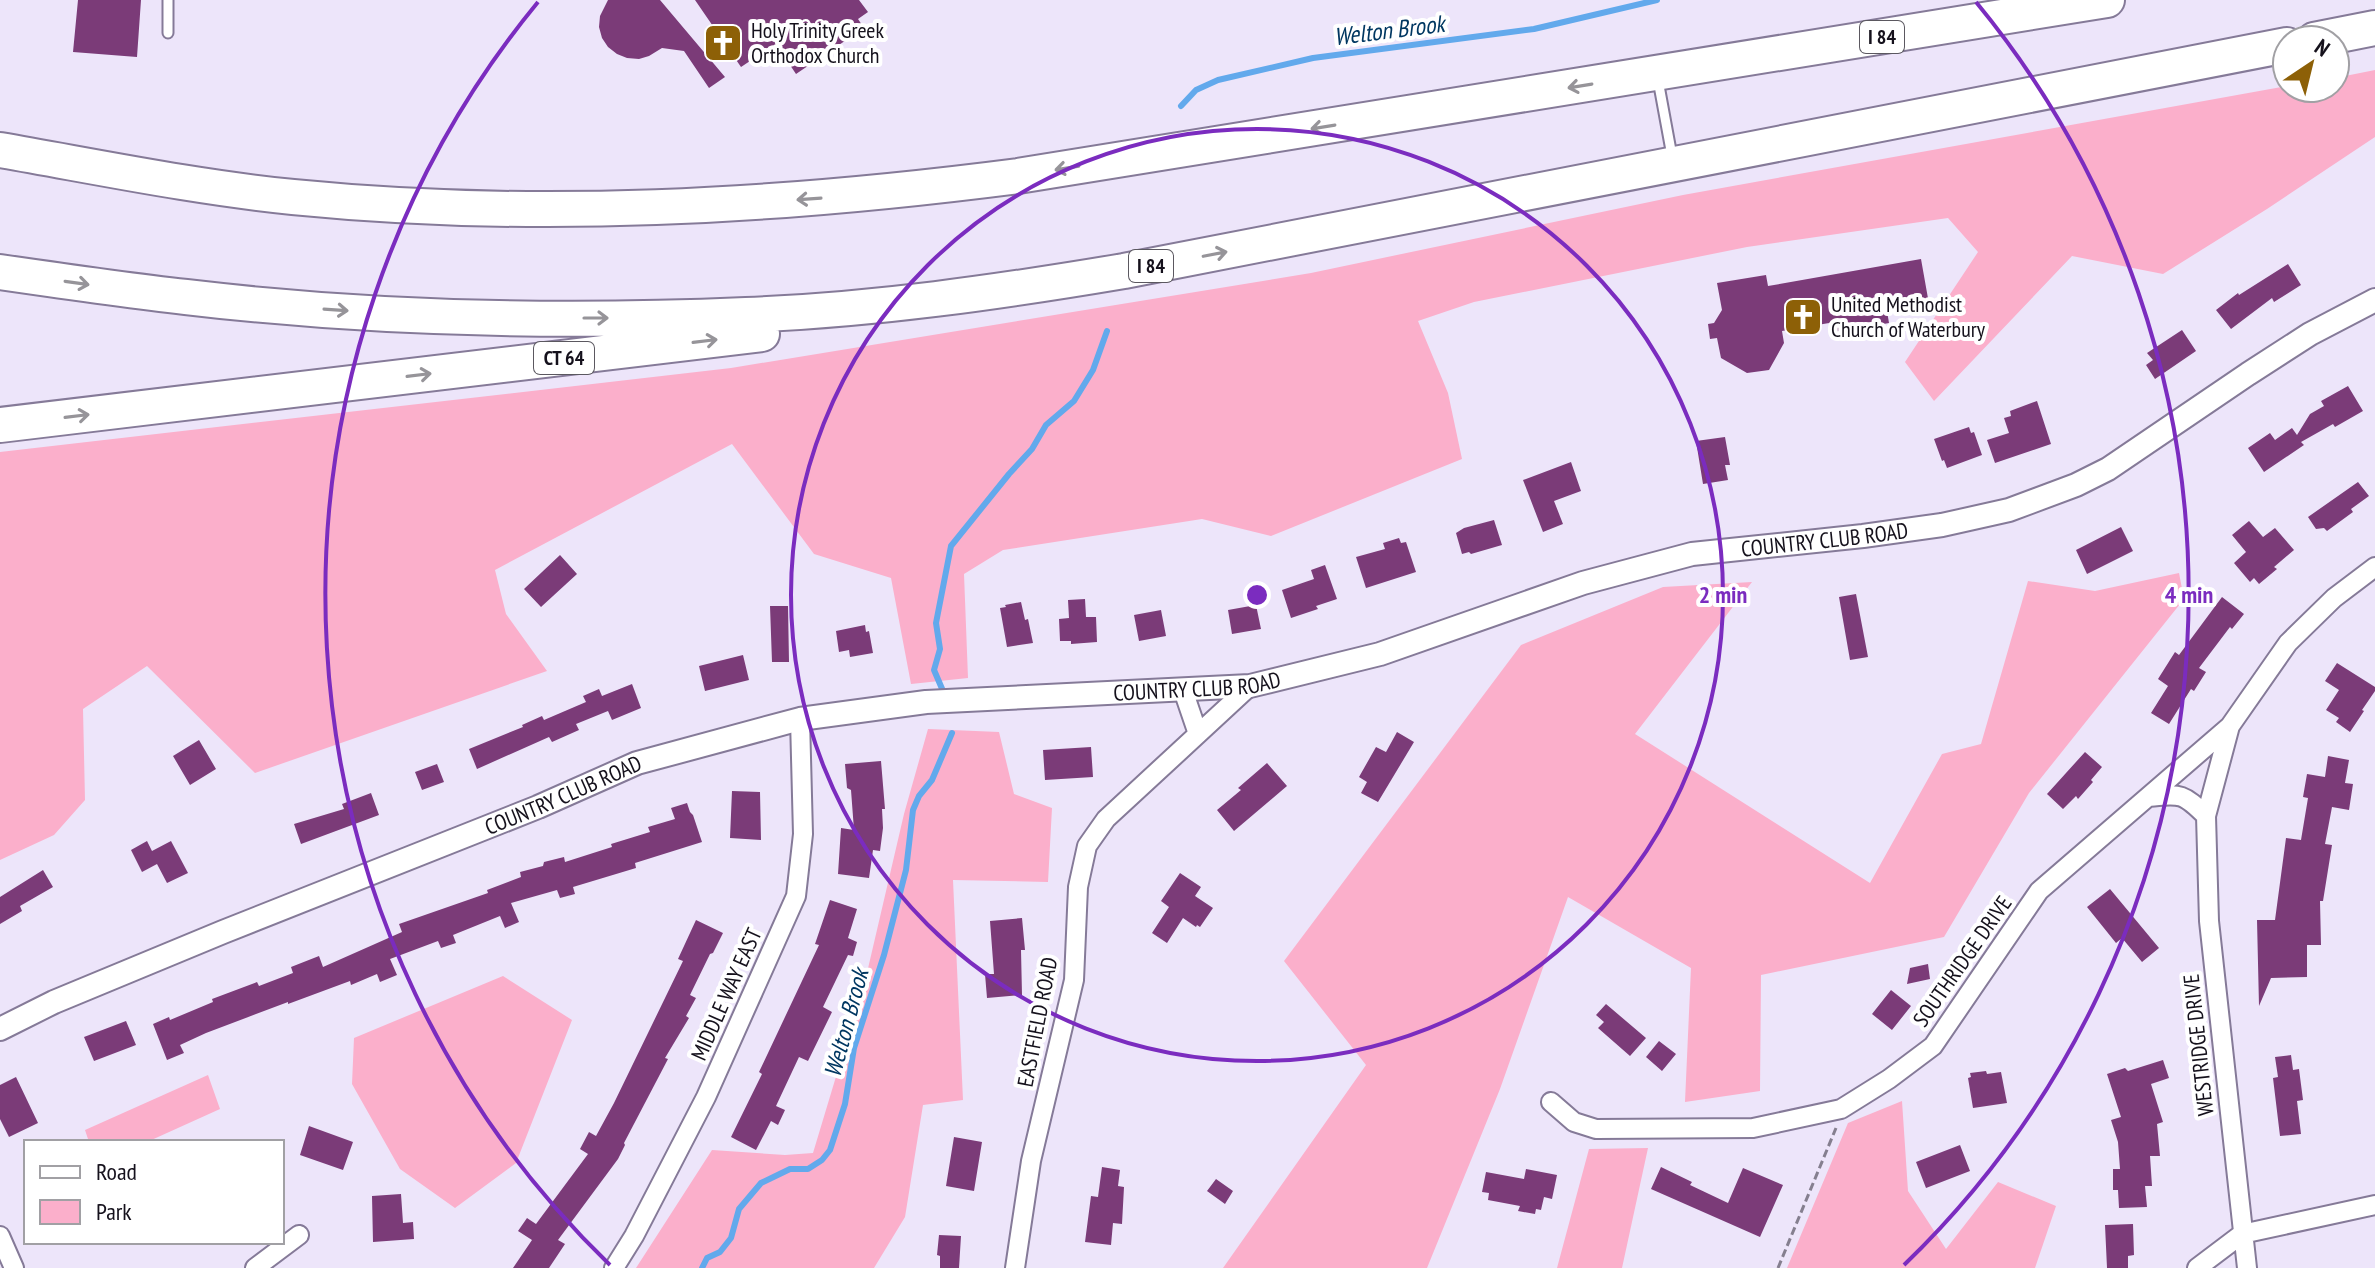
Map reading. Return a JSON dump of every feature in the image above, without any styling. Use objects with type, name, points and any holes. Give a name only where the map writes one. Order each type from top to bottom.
[{"type":"highway","points":[[1657,73],[2000,0]]},
{"type":"highway","name":"I 84","points":[[0,151],[203,187],[383,204],[565,210],[729,205],[896,191],[1018,176],[2107,0]]},
{"type":"highway","points":[[2351,33],[2375,28]]},
{"type":"highway","name":"I 84","points":[[0,272],[186,297],[281,306],[466,316],[654,318],[765,314],[930,300],[1124,271],[2271,48]]},
{"type":"highway","name":"CT 64","points":[[0,425],[860,323],[992,300],[1124,271]]},
{"type":"street","name":"COUNTRY CLUB ROAD","points":[[0,1029],[54,1002],[538,807],[637,763],[800,719],[926,702],[1250,686],[1380,654],[1583,583],[1692,554],[1863,536],[1942,525],[2009,510],[2076,485],[2108,469],[2272,358],[2375,300]]},
{"type":"street","name":"WESTRIDGE DRIVE","points":[[2247,1268],[2209,921],[2206,816],[2230,726],[2288,643],[2334,598],[2375,567]]},
{"type":"street","name":"EASTFIELD ROAD","points":[[1015,1268],[1031,1161],[1074,980],[1078,887],[1087,846],[1106,819],[1250,686]]},
{"type":"street","points":[[1183,690],[1198,734]]},
{"type":"street","name":"MIDDLE WAY EAST","points":[[614,1268],[634,1236],[706,1097],[796,896],[803,834],[800,719]]},
{"type":"street","name":"SOUTHRIDGE DRIVE","points":[[1551,1102],[1574,1122],[1596,1129],[1753,1128],[1841,1109],[1933,1046],[2039,891],[2230,726]]},
{"type":"street","points":[[2148,797],[2174,795],[2188,798],[2206,816]]},
{"type":"street","points":[[2197,1268],[2242,1234],[2375,1205]]},
{"type":"street","points":[[255,1268],[299,1235]]},
{"type":"street","points":[[0,1236],[14,1268]]},
{"type":"lane","points":[[168,0],[168,33]]},
{"type":"lane","points":[[1657,73],[1673,164]]},
{"type":"path","points":[[1778,1268],[1830,1145],[1841,1109]]},
{"type":"green space","points":[[2375,70],[2375,137],[2163,274],[2072,256],[1934,401],[1905,362],[1978,252],[1948,218],[1747,247],[1474,302],[1418,321],[1448,393],[1462,459],[1271,536],[1202,519],[1003,550],[964,574],[968,678],[911,684],[891,578],[814,554],[732,444],[495,570],[506,614],[547,671],[255,773],[147,666],[83,709],[85,800],[54,835],[0,860],[0,452],[731,368],[1311,273],[1683,195],[2271,89],[2271,104],[2351,104],[2351,75]]},
{"type":"green space","points":[[2179,573],[2184,599],[2029,793],[1944,937],[1761,975],[1760,1091],[1685,1102],[1691,968],[1568,897],[1500,1089],[1427,1268],[1223,1268],[1366,1065],[1284,961],[1521,645],[1663,587],[1752,582],[1635,734],[1870,883],[1942,754],[1981,744],[2028,581],[2095,591]]},
{"type":"green space","points":[[928,729],[999,732],[1014,794],[1052,808],[1048,882],[953,880],[963,1100],[923,1105],[905,1217],[874,1268],[636,1268],[712,1150],[785,1155],[813,1153],[866,977],[904,814]]},
{"type":"green space","points":[[503,976],[572,1020],[516,1163],[455,1208],[400,1169],[352,1084],[354,1038]]},
{"type":"green space","points":[[208,1075],[220,1109],[151,1140],[88,1140],[85,1130]]},
{"type":"green space","points":[[1902,1101],[1908,1191],[1946,1249],[1998,1182],[2056,1206],[2035,1268],[1787,1268],[1848,1123]]},
{"type":"green space","points":[[1648,1148],[1622,1268],[1557,1268],[1589,1149]]},
{"type":"building","points":[[78,0],[141,0],[137,57],[73,52]]},
{"type":"building","points":[[608,0],[660,0],[725,77],[709,88],[684,51],[662,48],[639,59],[617,54],[602,38],[599,27],[600,16]]},
{"type":"building","points":[[695,0],[859,0],[868,12],[858,19],[864,28],[796,74],[782,53],[763,66],[756,57],[741,67]]},
{"type":"building","name":"United Methodist Church of Waterbury","points":[[1921,259],[1929,304],[1887,311],[1889,323],[1873,326],[1875,335],[1855,339],[1854,330],[1837,333],[1835,322],[1782,331],[1784,343],[1769,370],[1747,373],[1721,358],[1717,338],[1710,339],[1708,324],[1714,323],[1722,310],[1717,283],[1766,275],[1768,286]]},
{"type":"building","points":[[2288,264],[2301,285],[2274,302],[2272,298],[2231,329],[2216,310],[2238,293]]},
{"type":"building","points":[[2182,330],[2196,351],[2155,379],[2146,365],[2153,360],[2147,353]]},
{"type":"building","points":[[2348,386],[2363,411],[2301,442],[2304,445],[2264,472],[2248,448],[2270,433],[2275,440],[2292,428],[2297,435],[2310,414],[2324,406],[2321,401]]},
{"type":"building","points":[[2037,401],[2051,444],[1995,463],[1987,440],[2009,433],[2004,418],[2011,416],[2010,411]]},
{"type":"building","points":[[1969,427],[1971,433],[1974,432],[1982,455],[1947,468],[1934,439]]},
{"type":"building","points":[[1725,437],[1730,465],[1725,465],[1728,480],[1703,484],[1696,441]]},
{"type":"building","points":[[1571,462],[1581,491],[1554,501],[1563,524],[1543,532],[1523,480]]},
{"type":"building","points":[[2358,482],[2369,496],[2327,531],[2324,528],[2316,529],[2308,517]]},
{"type":"building","points":[[1494,520],[1502,545],[1462,554],[1456,533]]},
{"type":"building","points":[[2249,521],[2263,537],[2275,528],[2294,550],[2259,584],[2254,578],[2250,582],[2234,563],[2246,552],[2232,535]]},
{"type":"building","points":[[2121,527],[2133,551],[2087,574],[2076,550]]},
{"type":"building","points":[[1399,538],[1401,543],[1406,542],[1416,572],[1366,588],[1356,557],[1385,549],[1383,543]]},
{"type":"building","points":[[560,555],[577,574],[541,607],[524,589]]},
{"type":"building","points":[[1325,565],[1337,599],[1291,618],[1282,590],[1314,579],[1311,570]]},
{"type":"building","points":[[1856,594],[1868,657],[1850,660],[1839,597]]},
{"type":"building","points":[[2222,597],[2244,614],[2232,629],[2230,627],[2199,668],[2206,672],[2169,724],[2151,713],[2168,686],[2158,679],[2175,652],[2179,655]]},
{"type":"building","points":[[1085,599],[1086,617],[1096,617],[1097,642],[1071,644],[1071,641],[1060,641],[1059,619],[1069,618],[1068,600]]},
{"type":"building","points":[[1021,602],[1033,643],[1007,647],[1000,608]]},
{"type":"building","points":[[1256,605],[1261,629],[1232,634],[1228,610]]},
{"type":"building","points":[[770,606],[788,606],[789,662],[772,662]]},
{"type":"building","points":[[1161,610],[1166,636],[1139,641],[1134,615]]},
{"type":"building","points":[[865,625],[873,653],[850,657],[849,650],[839,652],[836,631]]},
{"type":"building","points":[[743,655],[749,680],[705,691],[699,666]]},
{"type":"building","points":[[2337,663],[2375,687],[2350,732],[2336,722],[2339,718],[2326,710],[2339,690],[2325,681]]},
{"type":"building","points":[[632,684],[641,708],[612,720],[608,711],[576,724],[579,730],[552,742],[549,737],[477,769],[469,749],[542,716],[544,720],[586,702],[583,696],[599,689],[602,696]]},
{"type":"building","points":[[1397,732],[1414,742],[1378,802],[1361,793],[1367,782],[1359,777],[1376,747],[1386,752]]},
{"type":"building","points":[[199,740],[216,769],[190,785],[173,756]]},
{"type":"building","points":[[1091,747],[1093,777],[1045,780],[1043,750]]},
{"type":"building","points":[[2085,752],[2102,767],[2078,799],[2076,796],[2063,809],[2047,794]]},
{"type":"building","points":[[2328,756],[2349,760],[2345,783],[2353,784],[2349,810],[2332,807],[2325,844],[2332,845],[2323,901],[2320,901],[2321,945],[2307,945],[2307,977],[2271,978],[2259,1006],[2257,920],[2275,920],[2286,838],[2301,840],[2308,798],[2303,797],[2307,774],[2325,777]]},
{"type":"building","points":[[881,761],[885,809],[882,809],[880,851],[873,850],[869,878],[838,874],[841,828],[854,830],[851,790],[847,788],[845,764]]},
{"type":"building","points":[[1267,763],[1287,786],[1234,831],[1217,810]]},
{"type":"building","points":[[437,764],[444,782],[422,790],[415,772]]},
{"type":"building","points":[[732,791],[760,792],[761,840],[730,838]]},
{"type":"building","points":[[371,793],[379,815],[301,844],[294,824],[344,809],[342,804]]},
{"type":"building","points":[[687,803],[702,842],[635,863],[636,868],[573,887],[575,894],[560,898],[557,890],[511,903],[519,922],[505,928],[500,916],[453,935],[456,943],[441,948],[438,941],[390,959],[397,975],[380,982],[377,974],[351,985],[350,981],[288,1002],[180,1045],[184,1053],[167,1060],[153,1024],[169,1017],[170,1020],[213,1002],[212,999],[257,982],[259,986],[293,973],[291,967],[319,956],[323,967],[402,932],[399,924],[488,893],[487,890],[521,877],[520,872],[543,866],[544,862],[564,857],[565,862],[650,832],[648,827],[675,819],[671,808]]},
{"type":"building","points":[[147,841],[152,851],[171,841],[188,873],[167,883],[157,864],[142,872],[131,850]]},
{"type":"building","points":[[43,870],[53,887],[20,906],[22,911],[0,924],[0,897]]},
{"type":"building","points":[[1180,873],[1201,887],[1195,896],[1213,908],[1200,927],[1183,918],[1167,943],[1152,933],[1169,907],[1161,901]]},
{"type":"building","points":[[2110,889],[2159,948],[2142,962],[2122,938],[2116,943],[2087,907]]},
{"type":"building","points":[[830,900],[857,909],[848,938],[857,942],[853,956],[848,955],[823,1007],[832,1012],[808,1061],[799,1057],[776,1106],[785,1110],[778,1125],[771,1121],[756,1150],[731,1137],[819,945],[815,944]]},
{"type":"building","points":[[1022,918],[1025,950],[1021,950],[1022,995],[987,998],[985,974],[994,974],[990,921]]},
{"type":"building","points":[[696,920],[723,933],[690,995],[696,998],[686,1016],[689,1018],[665,1058],[668,1059],[618,1159],[558,1240],[565,1244],[549,1268],[513,1268],[532,1240],[518,1231],[527,1218],[536,1224],[588,1154],[580,1149],[589,1132],[596,1136],[614,1103],[683,961],[678,959]]},
{"type":"building","points":[[1928,964],[1930,979],[1907,984],[1910,968]]},
{"type":"building","points":[[1891,990],[1911,1006],[1892,1030],[1872,1014]]},
{"type":"building","points":[[1606,1004],[1646,1038],[1630,1056],[1598,1028],[1604,1022],[1596,1015]]},
{"type":"building","points":[[126,1021],[136,1045],[94,1061],[84,1037]]},
{"type":"building","points":[[1659,1041],[1676,1054],[1662,1071],[1646,1057]]},
{"type":"building","points":[[2291,1055],[2293,1070],[2299,1069],[2303,1100],[2297,1101],[2301,1134],[2280,1136],[2273,1078],[2278,1077],[2275,1057]]},
{"type":"building","points":[[2163,1060],[2169,1078],[2151,1084],[2163,1122],[2157,1124],[2160,1156],[2150,1156],[2152,1186],[2145,1186],[2147,1207],[2119,1208],[2118,1190],[2113,1190],[2113,1169],[2120,1169],[2118,1142],[2111,1120],[2121,1117],[2107,1074]]},
{"type":"building","points":[[1986,1071],[1987,1074],[2001,1072],[2007,1103],[1973,1108],[1968,1078],[1971,1077],[1970,1073]]},
{"type":"building","points":[[16,1077],[38,1123],[9,1137],[0,1119],[0,1085]]},
{"type":"building","points":[[309,1126],[353,1142],[343,1170],[300,1155]]},
{"type":"building","points":[[954,1137],[982,1142],[974,1191],[946,1186]]},
{"type":"building","points":[[1960,1145],[1970,1171],[1926,1188],[1916,1162]]},
{"type":"building","points":[[1102,1167],[1120,1170],[1118,1186],[1124,1187],[1122,1224],[1113,1223],[1111,1245],[1085,1242],[1091,1196],[1098,1197]]},
{"type":"building","points":[[1661,1167],[1728,1203],[1743,1168],[1783,1185],[1760,1237],[1651,1189]]},
{"type":"building","points":[[1526,1169],[1557,1175],[1552,1199],[1544,1197],[1541,1210],[1536,1209],[1535,1214],[1518,1211],[1520,1206],[1488,1200],[1489,1193],[1482,1192],[1486,1172],[1524,1179]]},
{"type":"building","points":[[1216,1179],[1233,1191],[1225,1204],[1207,1191]]},
{"type":"building","points":[[401,1194],[403,1223],[413,1222],[414,1239],[373,1242],[372,1196]]},
{"type":"building","points":[[2133,1224],[2134,1255],[2128,1256],[2128,1268],[2107,1268],[2105,1225]]},
{"type":"building","points":[[939,1235],[961,1236],[959,1268],[940,1268],[940,1256],[937,1255]]},
{"type":"waterway","name":"Welton Brook","points":[[1181,106],[1196,90],[1218,80],[1313,58],[1534,29],[1657,0]]},
{"type":"waterway","name":"Welton Brook","points":[[943,691],[934,670],[940,649],[936,623],[951,546],[1032,449],[1046,425],[1074,401],[1093,370],[1107,331]]},
{"type":"waterway","name":"Welton Brook","points":[[702,1268],[707,1258],[720,1252],[731,1238],[739,1209],[761,1183],[790,1169],[808,1169],[830,1150],[845,1104],[854,1048],[884,955],[906,870],[913,810],[919,796],[932,780],[952,733]]},
{"type":"place","name":"Holy Trinity Greek Orthodox Church","points":[[723,43]]},
{"type":"place","name":"United Methodist Church of Waterbury","points":[[1803,317]]}]
